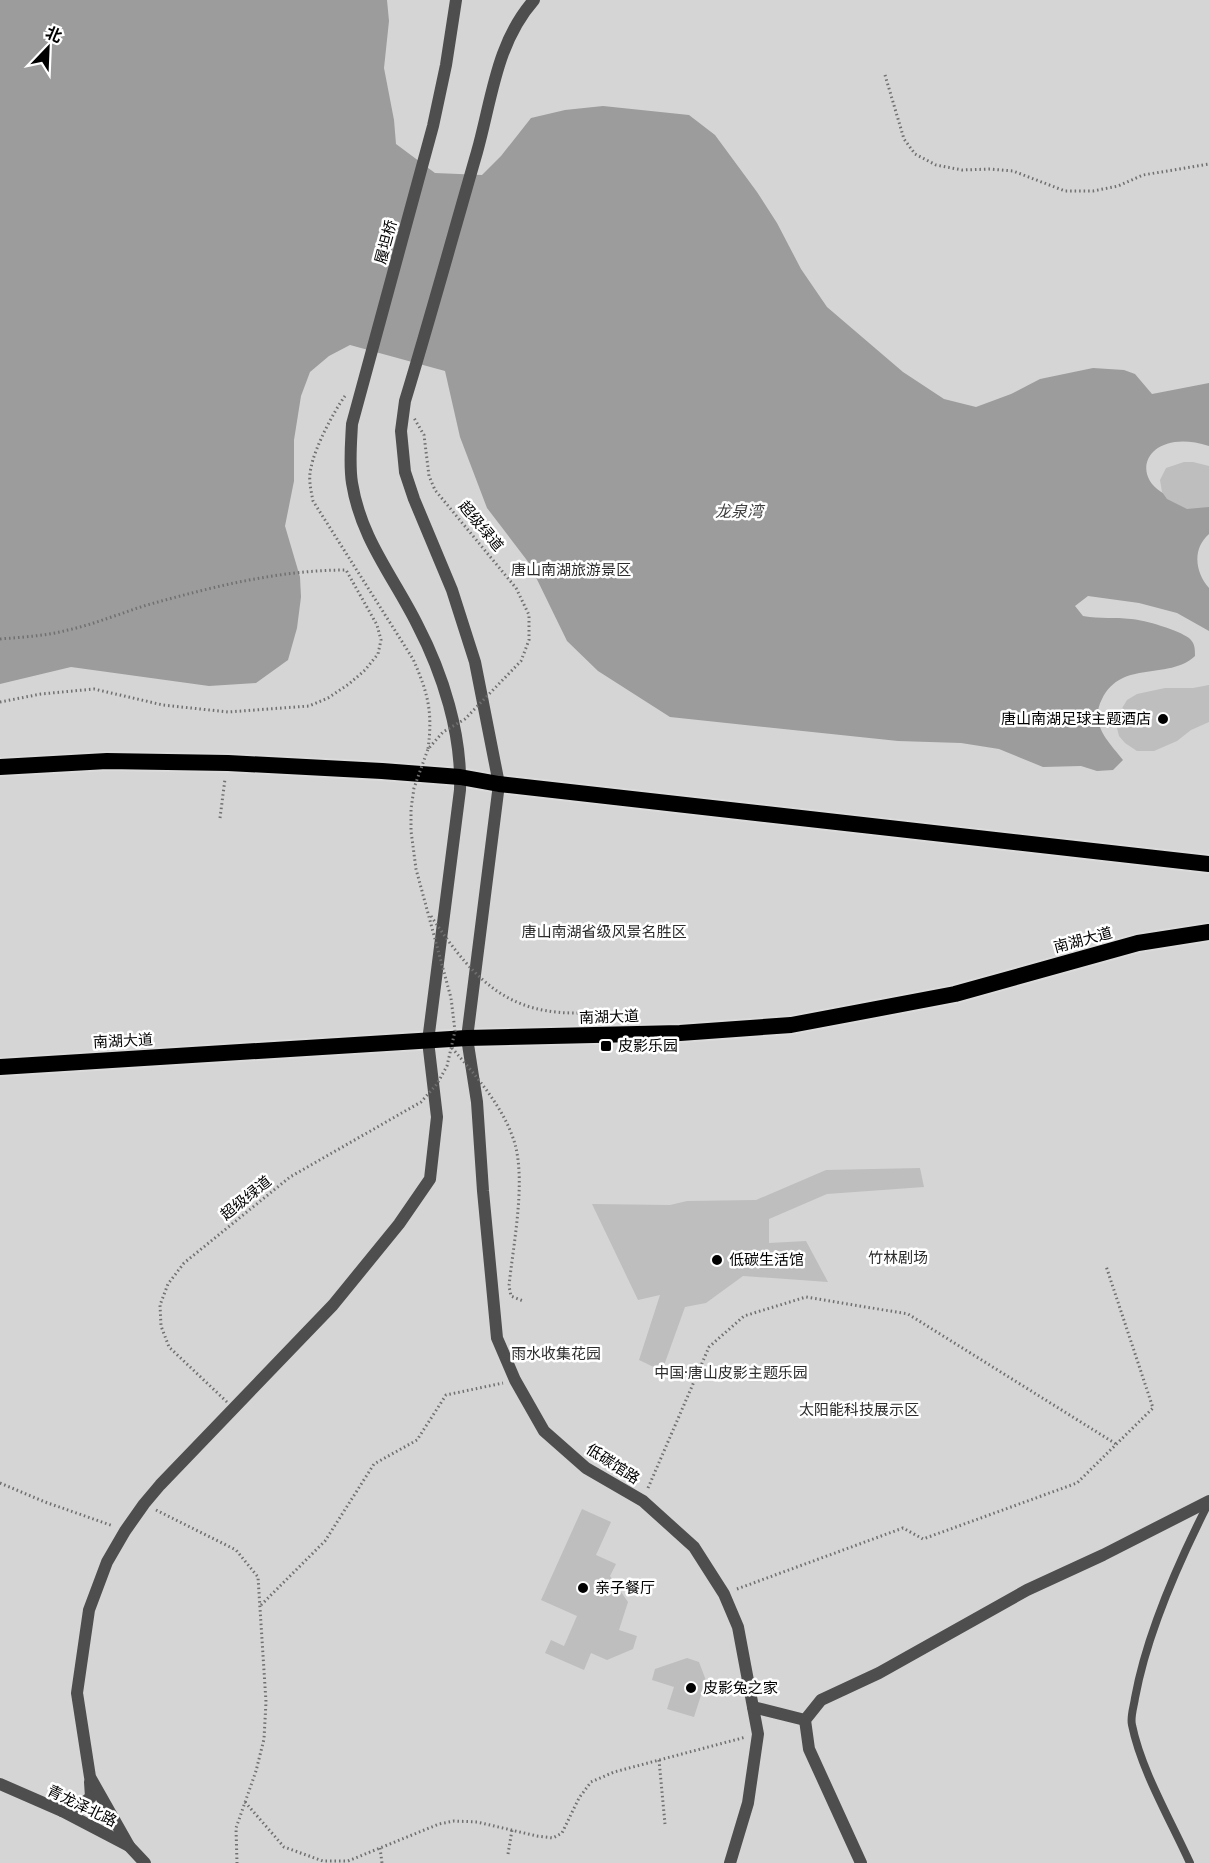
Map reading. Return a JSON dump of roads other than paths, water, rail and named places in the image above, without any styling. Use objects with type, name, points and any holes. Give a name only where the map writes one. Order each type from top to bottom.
[{"type":"highway","points":[[0,767],[107,761],[228,763],[460,777],[500,784],[1209,864]]},
{"type":"highway","name":"南湖大道","points":[[0,1067],[467,1038],[680,1033],[791,1025],[955,994],[1138,944],[1209,932]]},
{"type":"street","name":"履坦桥","points":[[90,1777],[77,1693],[89,1610],[107,1562],[125,1531],[160,1485],[333,1305],[399,1224],[430,1179],[437,1117],[428,1041],[460,777],[459,756],[446,694],[434,658],[417,623],[373,548],[358,508],[352,483],[350,457],[352,424],[433,126],[446,65],[456,0]]},
{"type":"street","name":"低碳馆路","points":[[534,0],[521,14],[499,58],[479,142],[405,401],[401,431],[405,472],[452,590],[475,662],[500,784],[467,1038],[477,1102],[497,1338],[515,1380],[544,1431],[586,1468],[643,1501],[694,1547],[724,1594],[738,1627],[758,1734],[748,1803],[730,1863]]},
{"type":"street","points":[[861,1863],[809,1749],[805,1720],[821,1700],[879,1673],[1027,1590],[1103,1555],[1209,1501]]},
{"type":"street","points":[[753,1707],[805,1720]]},
{"type":"street","points":[[62,1811],[77,1808],[91,1797],[90,1777]]},
{"type":"street","points":[[90,1777],[129,1846]]},
{"type":"street","name":"青龙泽北路","points":[[0,1784],[62,1811],[129,1846],[146,1863]]},
{"type":"lane","points":[[1190,1863],[1144,1763],[1131,1722],[1137,1686],[1157,1623],[1185,1550],[1209,1501]]},
{"type":"water","name":"龙泉湾","points":[[0,0],[387,0],[389,21],[384,68],[396,144],[435,173],[482,175],[501,156],[531,118],[565,110],[603,106],[689,115],[715,135],[757,192],[777,223],[801,269],[827,307],[903,372],[944,399],[976,407],[1011,394],[1040,379],[1093,368],[1124,370],[1135,374],[1152,394],[1209,383],[1209,446],[1183,442],[1164,445],[1152,454],[1146,466],[1149,479],[1160,491],[1180,500],[1209,503],[1209,534],[1200,547],[1197,561],[1204,582],[1209,588],[1209,631],[1177,613],[1139,603],[1088,596],[1075,606],[1083,616],[1131,619],[1161,626],[1189,638],[1194,646],[1195,656],[1184,663],[1172,668],[1133,674],[1121,679],[1102,699],[1098,716],[1099,724],[1106,739],[1123,760],[1113,770],[1097,771],[1081,766],[1043,767],[999,749],[961,743],[898,741],[670,717],[598,671],[567,641],[529,563],[487,508],[460,437],[445,371],[350,345],[329,356],[310,372],[301,396],[294,440],[294,481],[285,526],[300,577],[301,597],[297,628],[288,660],[256,683],[209,686],[71,667],[0,684]]},
{"type":"place","name":"唐山南湖足球主题酒店","points":[[1163,719]]},
{"type":"place","name":"皮影乐园","points":[[606,1046]]},
{"type":"place","name":"低碳生活馆","points":[[717,1260]]},
{"type":"place","name":"亲子餐厅","points":[[583,1588]]},
{"type":"place","name":"皮影兔之家","points":[[691,1688]]},
{"type":"park label","name":"唐山南湖旅游景区","points":[[571,570]]},
{"type":"park label","name":"唐山南湖省级风景名胜区","points":[[604,932]]},
{"type":"park label","name":"竹林剧场","points":[[898,1258]]},
{"type":"park label","name":"雨水收集花园","points":[[556,1354]]},
{"type":"park label","name":"中国·唐山皮影主题乐园","points":[[731,1373]]},
{"type":"park label","name":"太阳能科技展示区","points":[[859,1410]]}]
